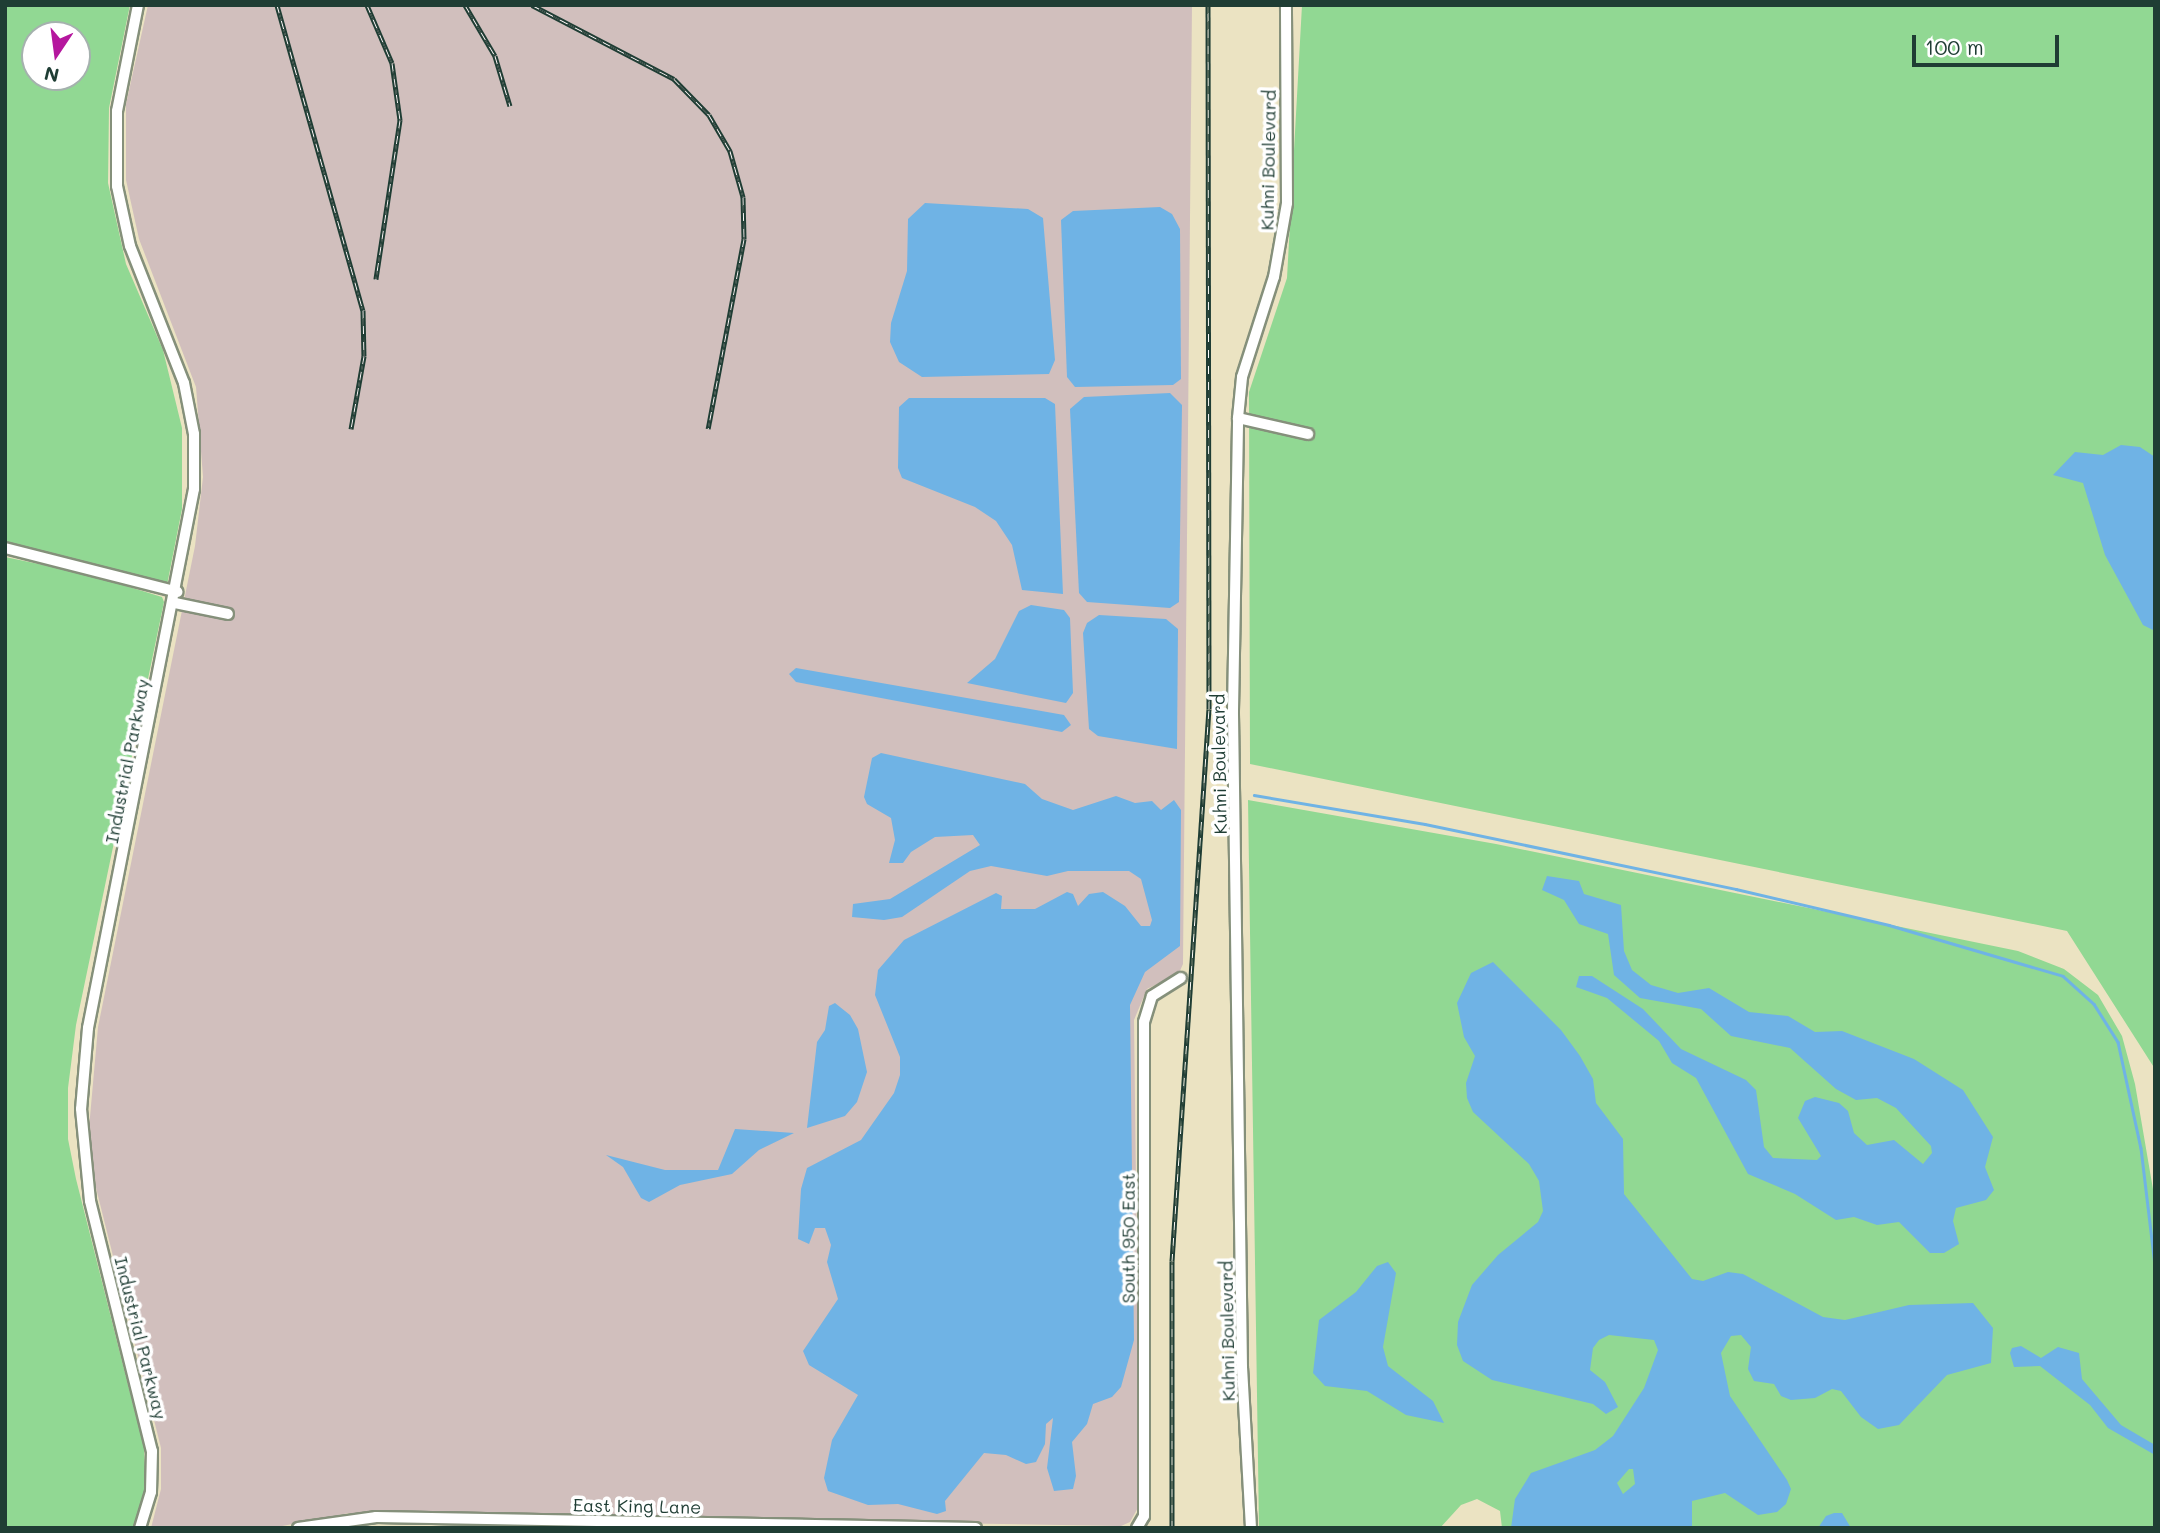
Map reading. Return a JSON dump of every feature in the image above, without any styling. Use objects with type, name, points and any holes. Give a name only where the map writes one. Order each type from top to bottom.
[{"type":"street","name":"Industrial Parkway","points":[[138,5],[119,94],[116,174],[130,246],[179,367],[191,416],[194,489],[175,603],[88,1028],[81,1086],[86,1177],[152,1451],[151,1492],[140,1528]]},
{"type":"street","name":"Kuhni Boulevard","points":[[1251,1528],[1242,1367],[1233,712],[1238,418],[1242,377],[1274,277],[1286,214],[1286,5]]},
{"type":"street","points":[[1238,418],[1308,434]]},
{"type":"street","points":[[5,548],[177,592]]},
{"type":"street","points":[[175,603],[228,614]]},
{"type":"street","name":"South 950 East","points":[[1137,1528],[1144,1516],[1144,1022],[1152,996],[1181,978]]},
{"type":"street","name":"East King Lane","points":[[298,1528],[376,1517],[976,1528]]},
{"type":"shaded area","points":[[148,5],[1192,5],[1183,964],[1179,973],[1147,989],[1134,1020],[1140,1504],[1130,1522],[1121,1526],[349,1513],[272,1528],[151,1528],[161,1489],[161,1448],[96,1188],[89,1128],[98,1027],[195,546],[203,477],[196,387],[139,239],[126,180],[126,104]]},
{"type":"green space","points":[[5,5],[130,5],[109,108],[108,183],[126,264],[163,350],[182,428],[182,509],[167,585],[5,546]]},
{"type":"green space","points":[[1302,5],[2155,5],[2155,1069],[2067,931],[1250,764],[1249,392],[1287,278]]},
{"type":"green space","points":[[5,557],[87,574],[162,597],[164,602],[76,1025],[68,1088],[68,1139],[76,1179],[144,1448],[146,1485],[133,1528],[5,1528]]},
{"type":"green space","points":[[1248,800],[1496,844],[2018,951],[2064,969],[2098,995],[2122,1036],[2135,1084],[2155,1201],[2155,1528],[1502,1528],[1500,1511],[1477,1499],[1461,1505],[1440,1528],[1259,1527]]},
{"type":"water","points":[[925,203],[1028,209],[1043,218],[1055,360],[1049,374],[922,377],[899,362],[890,342],[891,323],[907,271],[908,219]]},
{"type":"water","points":[[1160,207],[1172,214],[1180,229],[1181,379],[1173,385],[1075,387],[1067,377],[1061,220],[1073,211]]},
{"type":"water","points":[[1170,393],[1182,405],[1179,602],[1170,608],[1087,602],[1079,593],[1070,409],[1084,397]]},
{"type":"water","points":[[909,398],[1045,398],[1055,404],[1063,594],[1022,590],[1012,545],[996,521],[975,507],[902,478],[898,468],[899,407]]},
{"type":"water","points":[[2121,445],[2140,447],[2155,457],[2155,631],[2143,625],[2105,555],[2083,483],[2053,475],[2075,452],[2103,455]]},
{"type":"water","points":[[1031,605],[1064,610],[1070,618],[1073,693],[1066,703],[967,683],[995,659],[1019,611]]},
{"type":"water","points":[[1099,615],[1166,619],[1178,629],[1177,749],[1098,736],[1089,729],[1083,633],[1087,623]]},
{"type":"water","points":[[796,668],[1064,715],[1071,725],[1062,732],[796,682],[789,674]]},
{"type":"water","points":[[881,753],[1025,784],[1042,799],[1073,810],[1116,796],[1135,803],[1152,801],[1161,810],[1174,800],[1181,810],[1180,946],[1145,972],[1130,1005],[1134,1340],[1121,1387],[1112,1397],[1093,1404],[1087,1424],[1072,1442],[1076,1476],[1073,1489],[1054,1491],[1047,1468],[1053,1418],[1046,1424],[1045,1444],[1036,1462],[1026,1464],[1006,1455],[984,1453],[945,1501],[946,1511],[937,1514],[898,1504],[868,1505],[828,1491],[824,1478],[832,1440],[858,1395],[809,1365],[803,1351],[838,1299],[827,1262],[831,1245],[825,1228],[815,1228],[809,1244],[798,1239],[801,1189],[807,1168],[861,1140],[894,1093],[900,1075],[900,1057],[875,995],[878,970],[904,940],[996,893],[1002,896],[1001,909],[1035,909],[1067,892],[1073,894],[1078,906],[1089,894],[1103,892],[1125,906],[1141,926],[1150,926],[1152,920],[1141,879],[1129,871],[1068,871],[1047,876],[991,866],[970,871],[902,917],[884,920],[852,917],[853,904],[890,899],[980,845],[973,835],[935,837],[911,852],[903,863],[889,863],[895,840],[891,818],[867,804],[864,797],[872,758]]},
{"type":"water","points":[[1547,876],[1579,881],[1584,894],[1621,905],[1624,951],[1632,970],[1651,985],[1678,993],[1709,988],[1749,1012],[1788,1016],[1815,1032],[1842,1031],[1914,1059],[1963,1090],[1993,1137],[1985,1167],[1994,1190],[1986,1200],[1956,1208],[1953,1221],[1959,1244],[1944,1253],[1930,1253],[1899,1222],[1877,1225],[1854,1217],[1836,1220],[1795,1194],[1748,1174],[1696,1078],[1672,1063],[1659,1041],[1607,998],[1576,987],[1579,976],[1592,976],[1643,1009],[1681,1049],[1746,1080],[1756,1090],[1764,1147],[1773,1158],[1817,1160],[1821,1156],[1798,1118],[1805,1101],[1815,1097],[1839,1103],[1848,1111],[1854,1133],[1867,1145],[1894,1140],[1923,1164],[1932,1153],[1931,1146],[1896,1108],[1877,1098],[1856,1100],[1836,1089],[1790,1048],[1731,1036],[1701,1009],[1640,998],[1614,975],[1608,934],[1579,924],[1564,900],[1542,890]]},
{"type":"water","points":[[1493,962],[1561,1030],[1580,1056],[1593,1079],[1596,1103],[1623,1139],[1624,1194],[1692,1279],[1703,1281],[1728,1272],[1743,1274],[1823,1317],[1845,1320],[1909,1305],[1973,1303],[1993,1328],[1991,1363],[1947,1375],[1899,1425],[1878,1429],[1861,1417],[1841,1391],[1832,1389],[1815,1398],[1791,1400],[1781,1396],[1774,1384],[1754,1381],[1748,1369],[1751,1347],[1741,1335],[1731,1336],[1721,1353],[1730,1396],[1791,1489],[1786,1504],[1777,1512],[1758,1515],[1725,1493],[1692,1501],[1692,1528],[1511,1528],[1515,1499],[1531,1473],[1595,1450],[1613,1436],[1644,1388],[1658,1350],[1654,1340],[1609,1335],[1599,1340],[1593,1348],[1590,1370],[1605,1382],[1618,1407],[1606,1414],[1593,1404],[1492,1380],[1463,1361],[1457,1345],[1458,1322],[1472,1285],[1498,1255],[1538,1222],[1543,1211],[1539,1181],[1529,1164],[1473,1112],[1467,1098],[1466,1083],[1475,1056],[1464,1037],[1457,1003],[1471,973]],"holes":[[[1629,1469],[1633,1469],[1635,1484],[1623,1494],[1617,1483]]]},
{"type":"water","points":[[835,1003],[850,1015],[858,1029],[867,1072],[857,1102],[845,1116],[807,1128],[817,1042],[825,1030],[829,1006]]},
{"type":"water","points":[[735,1129],[794,1133],[759,1150],[732,1174],[680,1185],[649,1202],[641,1198],[623,1167],[606,1155],[665,1170],[718,1170]]},
{"type":"water","points":[[1388,1262],[1396,1273],[1383,1347],[1388,1366],[1433,1401],[1444,1423],[1406,1415],[1367,1391],[1325,1386],[1313,1373],[1319,1320],[1356,1292],[1377,1266]]},
{"type":"water","points":[[2021,1346],[2041,1358],[2058,1347],[2079,1353],[2082,1379],[2121,1425],[2155,1445],[2155,1455],[2108,1428],[2090,1405],[2040,1366],[2014,1367],[2010,1353],[2012,1348]]},
{"type":"water","points":[[1842,1513],[1851,1528],[1818,1528],[1826,1516]]},
{"type":"waterway","points":[[1254,795],[1425,824],[1736,889],[1889,925],[2063,976],[2094,1004],[2118,1042],[2141,1148],[2155,1265]]},
{"type":"waterway","points":[[2155,1356],[2155,1415]]},
{"type":"railway","points":[[277,5],[363,310],[364,356],[351,429]]},
{"type":"railway","points":[[367,5],[392,63],[400,120],[376,279]]},
{"type":"railway","points":[[465,5],[495,56],[510,106]]},
{"type":"railway","points":[[532,5],[674,79],[709,115],[730,151],[743,197],[744,239],[708,429]]},
{"type":"railway","points":[[1172,1528],[1172,1261],[1209,709],[1208,5]]}]
